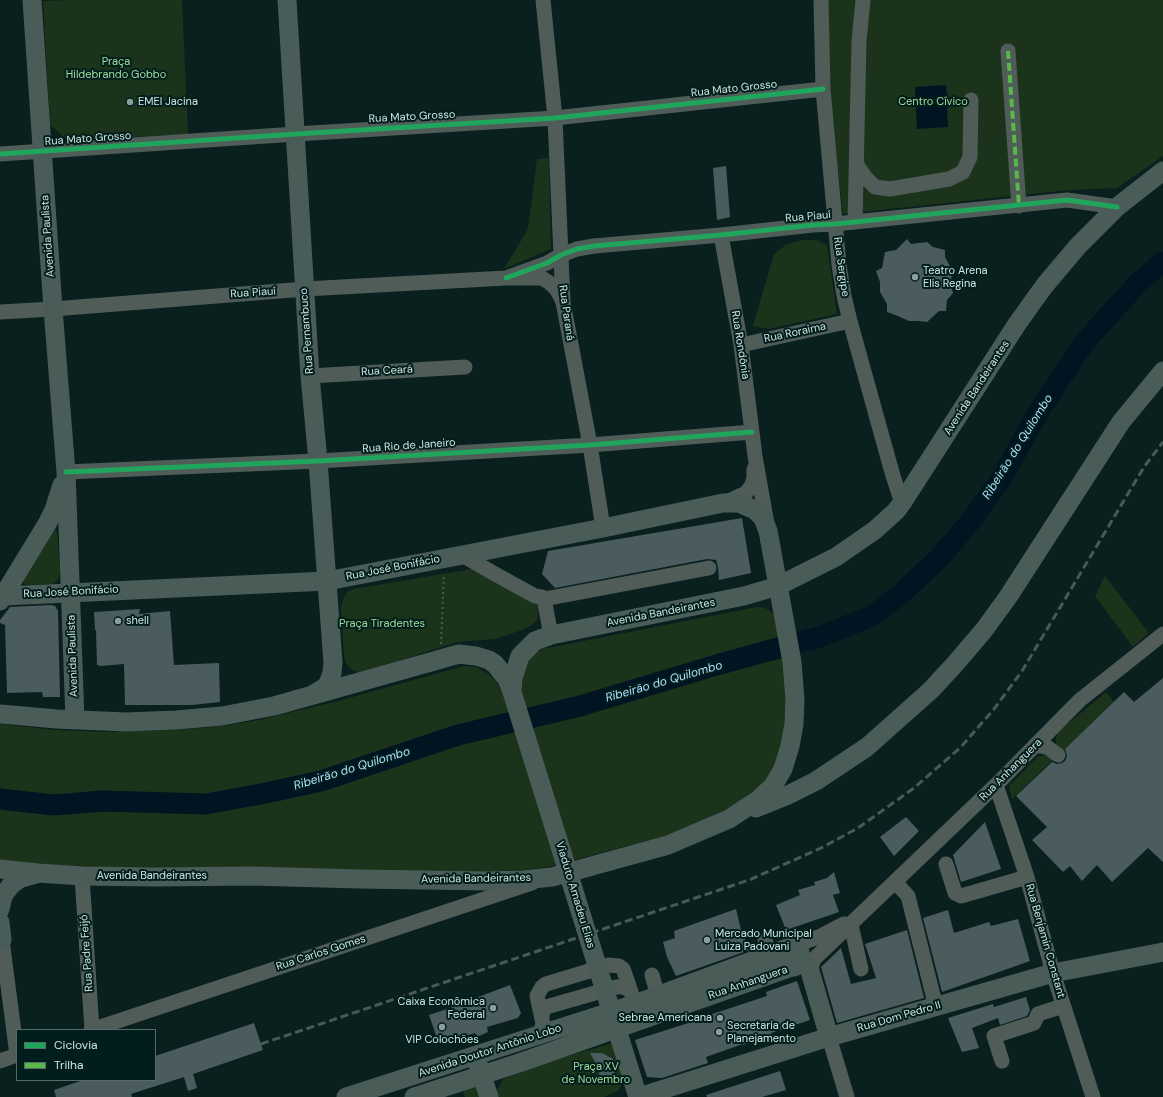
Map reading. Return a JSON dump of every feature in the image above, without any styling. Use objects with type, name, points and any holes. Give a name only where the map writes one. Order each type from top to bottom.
[{"type":"main road","name":"Avenida Paulista","points":[[32,0],[53,309],[66,472],[75,720]]},
{"type":"main road","name":"Rua Pernambuco","points":[[288,0],[310,376],[333,663]]},
{"type":"main road","name":"Avenida Bandeirantes","points":[[513,693],[513,678],[520,656],[535,641],[551,635],[744,596],[778,586],[836,557],[875,530],[896,511],[902,503],[1017,324],[1045,285],[1078,246],[1117,207],[1163,171]]},
{"type":"main road","points":[[729,819],[786,796],[816,781],[842,765],[867,747],[931,690],[984,630],[1008,597],[1121,422],[1163,371]]},
{"type":"main road","name":"Avenida Paulista","points":[[1,598],[54,510],[66,472]]},
{"type":"main road","name":"Rua José Bonifácio","points":[[1,598],[71,593],[327,581],[603,528],[723,503],[739,503],[755,510],[763,518],[768,531]]},
{"type":"main road","name":"Rua Rondônia","points":[[768,531],[778,586]]},
{"type":"main road","points":[[773,553],[778,563],[789,570],[796,572],[812,570]]},
{"type":"main road","points":[[744,596],[754,590],[766,579],[772,566],[773,553]]},
{"type":"main road","name":"Avenida Bandeirantes","points":[[0,869],[82,876],[252,876],[487,881],[523,880],[552,877],[668,845],[729,819],[758,800],[773,786],[783,769],[790,746],[794,724],[795,700],[792,662],[778,586]]},
{"type":"main road","points":[[0,714],[75,720],[126,722],[222,716],[274,706],[459,654],[483,657],[495,664],[507,679],[513,693]]},
{"type":"main road","points":[[333,663],[336,672],[344,679],[362,681]]},
{"type":"main road","points":[[309,696],[320,691],[328,684],[332,673],[333,663]]},
{"type":"main road","name":"Viaduto Amadeu Elias","points":[[513,693],[637,1091]]},
{"type":"main road","points":[[0,909],[3,896],[11,885],[21,878],[38,873]]},
{"type":"main road","points":[[0,922],[1,940]]},
{"type":"main road","points":[[793,946],[800,952],[802,969],[829,1037]]},
{"type":"main road","name":"Rua Anhanguera","points":[[606,1031],[635,1006],[767,948],[793,946]]},
{"type":"main road","name":"Rua Dom Pedro II","points":[[637,1091],[1053,973],[1163,952]]},
{"type":"main road","name":"Rua Anhanguera","points":[[635,1006],[802,969]]},
{"type":"main road","name":"Avenida Doutor Antônio Lobo","points":[[346,1097],[444,1066],[540,1028],[635,1006]]},
{"type":"main road","name":"Avenida Doutor Antônio Lobo","points":[[414,1097],[452,1091],[482,1075],[606,1031]]},
{"type":"main road","points":[[474,1055],[489,1097]]},
{"type":"main road","points":[[444,1066],[452,1091]]},
{"type":"street","name":"Rua Paraná","points":[[543,0],[555,118],[562,302],[590,445],[603,528]]},
{"type":"street","name":"Rua Sergipe","points":[[821,0],[823,89],[840,273],[850,321],[893,476],[902,503]]},
{"type":"street","points":[[855,222],[860,41],[863,0]]},
{"type":"street","points":[[1008,51],[1019,206]]},
{"type":"street","name":"Rua Mato Grosso","points":[[0,154],[555,118],[823,89]]},
{"type":"street","points":[[857,165],[865,177],[875,187],[890,190],[949,179],[963,172],[970,157],[971,100]]},
{"type":"street","name":"Rua Piauí","points":[[506,278],[548,263],[561,255],[577,249],[594,246],[835,224],[1067,200],[1117,207]]},
{"type":"street","name":"Rua Rondônia","points":[[721,235],[740,345],[755,456],[768,531]]},
{"type":"street","name":"Rua Piauí","points":[[0,312],[305,289],[506,278],[542,278],[557,290],[562,302]]},
{"type":"street","name":"Rua Roraima","points":[[740,345],[850,321]]},
{"type":"street","name":"Rua Ceará","points":[[310,376],[465,367]]},
{"type":"street","name":"Rua Rio de Janeiro","points":[[66,472],[318,461],[590,445],[752,432]]},
{"type":"street","name":"Rua Rondônia","points":[[723,503],[746,493],[752,485],[754,478],[755,456]]},
{"type":"street","points":[[494,574],[492,560],[496,556],[502,554],[507,546]]},
{"type":"street","points":[[453,557],[494,574],[535,596],[542,597],[544,599],[710,568]]},
{"type":"street","points":[[544,599],[551,635]]},
{"type":"street","name":"Rua Anhanguera","points":[[802,969],[864,912],[996,785],[1080,700],[1163,634]]},
{"type":"street","points":[[1035,745],[1047,747],[1056,754],[1049,738],[1050,730]]},
{"type":"street","name":"Rua Benjamin Constant","points":[[996,785],[1027,877],[1053,973],[1093,1097]]},
{"type":"street","points":[[946,864],[955,893],[962,896],[1027,877]]},
{"type":"street","name":"Rua Padre Feijó","points":[[82,876],[92,1029]]},
{"type":"street","name":"Rua Carlos Gomes","points":[[95,1029],[552,877]]},
{"type":"street","points":[[895,882],[908,896],[936,1007]]},
{"type":"street","name":"Rua Anhanguera","points":[[793,946],[842,926],[864,912]]},
{"type":"street","points":[[851,924],[861,969]]},
{"type":"street","points":[[1,940],[16,1048]]},
{"type":"street","points":[[540,1028],[537,996],[542,987],[546,984],[609,966],[619,966],[623,969],[635,1006]]},
{"type":"street","points":[[652,975],[658,996]]},
{"type":"street","points":[[1002,1061],[994,1036],[1034,1023],[1038,1014],[1063,1006]]},
{"type":"street","points":[[829,1037],[847,1097]]},
{"type":"street","points":[[0,1061],[16,1055]]},
{"type":"path","points":[[441,659],[453,557]]},
{"type":"green space","name":"Praça Hildebrando Gobbo","points":[[182,0],[188,135],[66,139],[50,125],[43,1]]},
{"type":"green space","name":"Centro Cívico","points":[[825,0],[1163,0],[1163,156],[1117,188],[1069,190],[843,214],[829,89]]},
{"type":"green space","points":[[549,158],[551,249],[504,269],[528,229],[537,159]]},
{"type":"green space","points":[[802,240],[816,240],[827,245],[837,314],[769,329],[753,326],[774,254],[787,244]]},
{"type":"green space","points":[[55,530],[57,532],[60,572],[58,580],[52,584],[24,584],[23,580]]},
{"type":"green space","name":"Praça Tiradentes","points":[[472,569],[533,600],[537,604],[538,619],[532,625],[522,630],[495,639],[457,642],[367,671],[354,671],[348,666],[344,655],[341,607],[347,592],[354,589]]},
{"type":"green space","points":[[1105,576],[1149,633],[1133,647],[1095,596]]},
{"type":"green space","points":[[757,607],[765,608],[778,618],[787,664],[789,728],[782,754],[762,790],[687,830],[547,867],[522,870],[424,875],[74,867],[0,860],[0,724],[54,730],[105,732],[177,730],[224,726],[259,720],[338,701],[464,666],[476,667],[487,673],[496,681],[502,693],[521,686],[526,664],[533,655],[543,649]]},
{"type":"green space","points":[[1106,692],[1114,702],[1061,753],[1056,746],[1058,732]]},
{"type":"green space","points":[[1043,755],[1049,756],[1053,760],[1012,799],[1009,786],[1037,757]]},
{"type":"green space","name":"Praça XV de Novembro","points":[[613,1043],[625,1079],[618,1091],[604,1097],[499,1097],[497,1090],[503,1079],[544,1063]]},
{"type":"green space","points":[[477,1084],[481,1097],[465,1097],[463,1091]]},
{"type":"water","points":[[946,85],[948,127],[917,129],[915,87]]},
{"type":"building","points":[[726,166],[730,217],[717,220],[713,168]]},
{"type":"building","name":"Teatro Arena Elis Regina","points":[[907,239],[911,244],[927,242],[933,247],[945,250],[945,257],[953,272],[950,282],[953,293],[947,300],[946,311],[939,311],[927,322],[909,321],[887,312],[887,304],[880,292],[880,282],[876,271],[882,268],[885,252],[896,250]]},
{"type":"building","points":[[742,518],[751,573],[719,580],[716,560],[707,559],[555,588],[542,574],[548,551]]},
{"type":"building","points":[[55,606],[58,611],[60,697],[43,697],[42,692],[7,693],[5,625],[0,623],[0,620],[10,607]]},
{"type":"building","points":[[140,609],[139,614],[170,611],[174,665],[219,663],[220,702],[192,705],[125,705],[124,664],[97,665],[94,612]]},
{"type":"building","points":[[1163,678],[1163,862],[1148,848],[1112,882],[1097,865],[1082,881],[1070,866],[1063,872],[1032,840],[1047,827],[1016,796],[1052,762],[1057,764],[1065,761],[1067,756],[1065,749],[1124,692],[1134,702]]},
{"type":"building","points":[[906,817],[919,831],[894,856],[880,837]]},
{"type":"building","points":[[985,822],[1001,869],[961,882],[953,855]]},
{"type":"building","points":[[834,872],[840,893],[833,895],[839,912],[786,930],[776,905],[800,895],[798,890],[815,885],[814,882],[827,878]]},
{"type":"building","name":"Mercado Municipal Luiza Padovani","points":[[736,909],[741,930],[750,950],[676,976],[667,957],[663,942],[675,938],[674,931]]},
{"type":"building","points":[[948,910],[954,933],[989,922],[991,926],[1018,919],[1030,961],[942,992],[923,918]]},
{"type":"building","points":[[907,930],[924,998],[837,1023],[821,967],[841,948],[851,984],[876,978],[865,944]]},
{"type":"building","points":[[797,981],[810,1020],[771,1033],[772,1036],[706,1057],[708,1063],[662,1078],[647,1077],[635,1040],[767,996],[766,992]]},
{"type":"building","points":[[510,985],[521,1013],[518,1018],[487,1027],[488,1032],[477,1037],[475,1033],[439,1044],[429,1015],[465,1003]]},
{"type":"building","points":[[1026,997],[1030,1010],[1027,1016],[1000,1025],[998,1018],[972,1028],[979,1048],[962,1052],[948,1018],[993,1004],[994,1007]]},
{"type":"building","points":[[254,1023],[263,1050],[193,1074],[197,1088],[188,1091],[184,1077],[131,1094],[132,1097],[56,1097],[54,1090],[80,1081],[156,1081],[156,1056]]},
{"type":"building","points":[[590,1053],[602,1053],[613,1059],[615,1070],[614,1074],[607,1081],[600,1083],[599,1069]]},
{"type":"building","points":[[780,1071],[786,1090],[762,1097],[707,1097],[706,1095]]},
{"type":"waterway","name":"Ribeirão do Quilombo","points":[[0,799],[54,805],[103,801],[206,804],[266,793],[321,781],[458,735],[580,706],[720,664],[822,636],[872,616],[902,593],[937,560],[966,527],[1000,481],[1040,409],[1084,343],[1138,283],[1163,262]]},
{"type":"railway","points":[[261,1044],[749,880],[821,848],[858,828],[914,788],[961,747],[994,709],[1022,671],[1144,467],[1163,442]]},
{"type":"marked path","points":[[1008,51],[1019,206]]},
{"type":"cycle path","points":[[0,154],[555,118],[823,89]]},
{"type":"cycle path","points":[[506,278],[547,263],[561,255],[577,249],[594,246],[835,224],[1067,200],[1117,207]]},
{"type":"cycle path","points":[[66,472],[318,461],[590,445],[752,432]]},
{"type":"place","name":"EMEI Jacina","points":[[130,102]]},
{"type":"place","name":"Teatro Arena Elis Regina","points":[[915,277]]},
{"type":"place","name":"shell","points":[[118,621]]},
{"type":"place","name":"Mercado Municipal Luiza Padovani","points":[[707,940]]},
{"type":"place","name":"Caixa Econômica Federal","points":[[493,1008]]},
{"type":"place","name":"Sebrae Americana","points":[[720,1018]]},
{"type":"place","name":"VIP Colochões","points":[[442,1027]]},
{"type":"place","name":"Secretaria de Planejamento","points":[[719,1032]]}]
